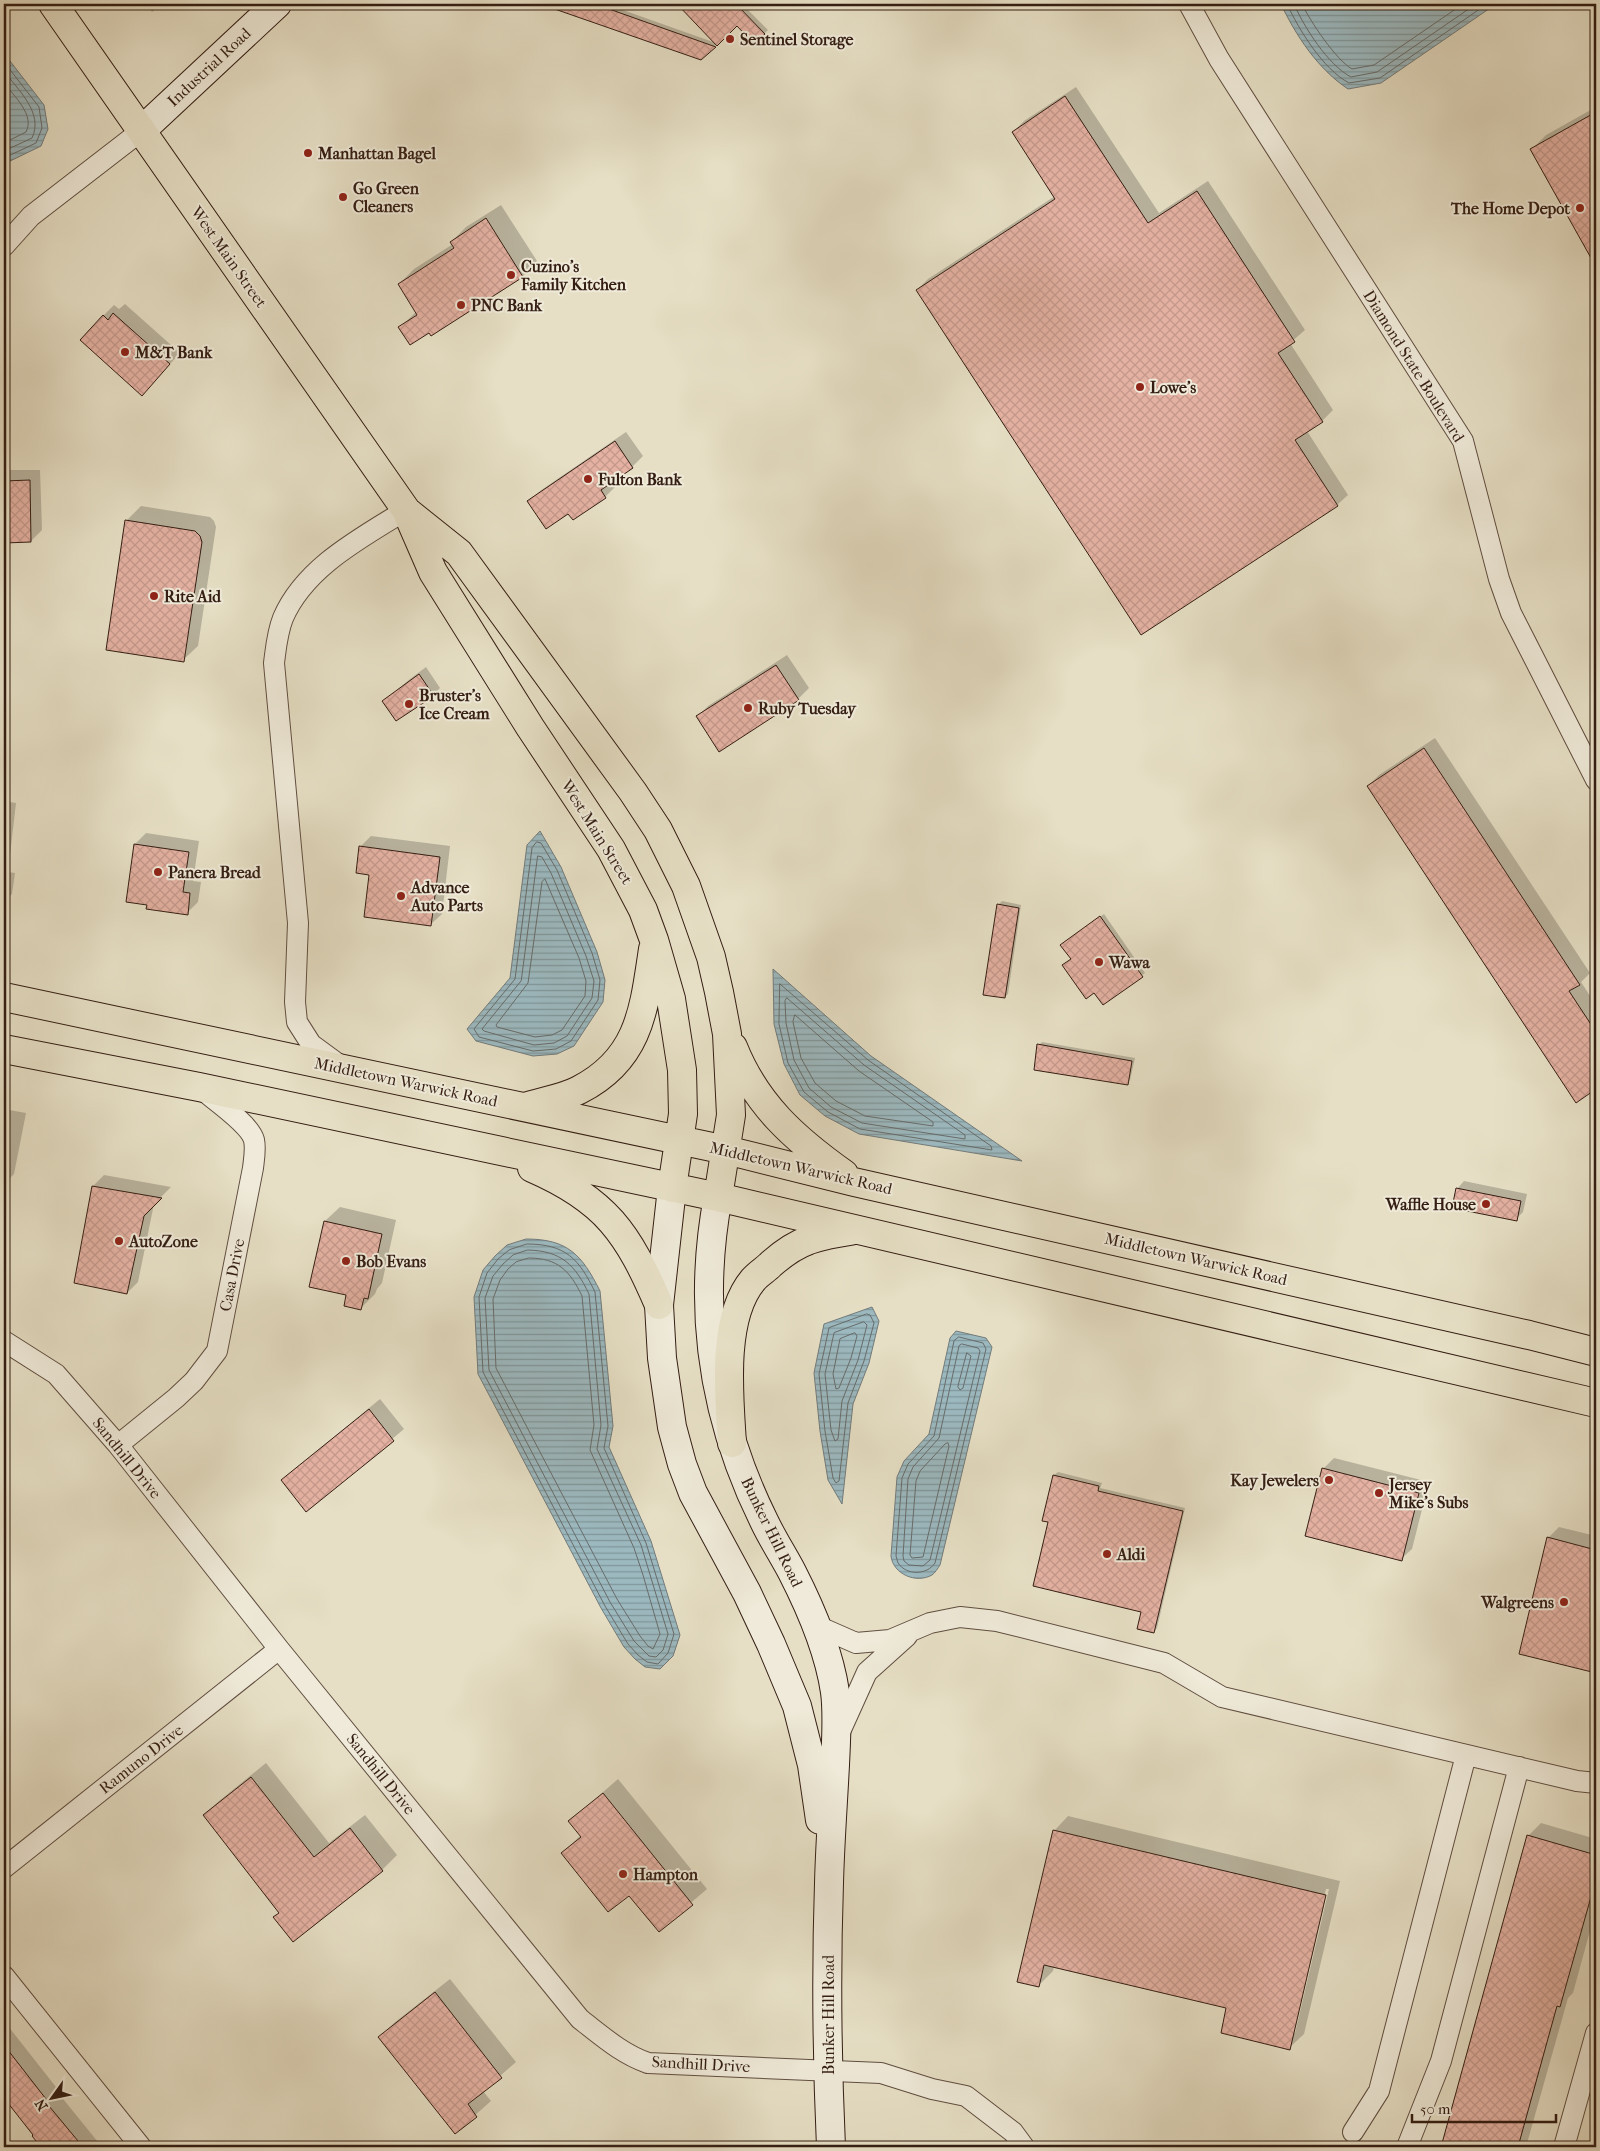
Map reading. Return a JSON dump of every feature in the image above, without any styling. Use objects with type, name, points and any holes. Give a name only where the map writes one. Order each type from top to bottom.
[{"type":"main road","name":"West Main Street","points":[[53,4],[406,510],[433,572],[530,727],[611,848],[628,878],[654,940],[671,998],[678,1041],[682,1070],[683,1114],[672,1188]]},
{"type":"main road","name":"Industrial Road","points":[[142,131],[277,4]]},
{"type":"main road","name":"West Main Street","points":[[406,510],[459,553],[633,792],[658,830],[686,886],[700,922],[711,957],[728,1034],[731,1115],[726,1150]]},
{"type":"main road","points":[[526,1107],[578,1090],[604,1073],[622,1057],[636,1032],[645,999],[654,940]]},
{"type":"main road","name":"Middletown Warwick Road","points":[[4,997],[726,1150],[854,1182],[1596,1352]]},
{"type":"main road","points":[[728,1034],[739,1062],[759,1098],[770,1111],[792,1135],[854,1182]]},
{"type":"main road","points":[[4,1049],[199,1087],[718,1197],[1596,1403]]},
{"type":"main road","points":[[490,1149],[556,1178],[585,1197],[605,1214],[624,1236],[635,1254],[659,1305]]},
{"type":"main road","name":"Bunker Hill Road","points":[[726,1150],[713,1224],[709,1277],[710,1348],[718,1391],[732,1443],[764,1520],[792,1572],[828,1658],[835,1693],[836,1742],[829,1884],[827,2072],[831,2147]]},
{"type":"main road","name":"Bunker Hill Road","points":[[672,1188],[659,1305],[662,1358],[672,1427],[682,1464],[693,1493],[747,1593],[797,1706],[812,1765],[829,1884]]},
{"type":"main road","points":[[732,1443],[729,1384],[730,1347],[734,1325],[745,1292],[754,1280],[780,1256],[791,1249],[807,1241],[855,1229]]},
{"type":"street","name":"Diamond State Boulevard","points":[[1189,4],[1219,59],[1463,441],[1499,579],[1512,613],[1596,780]]},
{"type":"street","points":[[4,246],[31,216],[142,131]]},
{"type":"street","points":[[344,1068],[311,1044],[297,1022],[295,1002],[298,923],[274,663],[277,639],[284,618],[294,598],[328,561],[406,510]]},
{"type":"street","name":"Casa Drive","points":[[118,1446],[194,1381],[216,1351],[255,1155],[254,1140],[249,1130],[199,1087]]},
{"type":"street","name":"Sandhill Drive","points":[[4,1341],[56,1374],[118,1446],[279,1649],[580,2019],[616,2047],[634,2058],[648,2063],[881,2073],[932,2089],[966,2096],[1014,2132],[1024,2147]]},
{"type":"street","points":[[815,1625],[856,1643],[890,1640],[930,1623],[960,1617],[996,1621],[1164,1663],[1222,1697],[1586,1782],[1596,1793]]},
{"type":"street","points":[[836,1742],[867,1672],[912,1632]]},
{"type":"street","name":"Ramuno Drive","points":[[4,1868],[279,1649]]},
{"type":"street","points":[[1353,2132],[1379,2091],[1466,1755]]},
{"type":"street","points":[[1407,2147],[1441,2061],[1519,1767]]},
{"type":"street","points":[[4,1976],[141,2147]]},
{"type":"street","points":[[1564,2147],[1596,2032]]},
{"type":"water","points":[[1281,4],[1496,4],[1381,83],[1348,89],[1327,72],[1309,51]]},
{"type":"water","points":[[4,56],[44,105],[48,129],[41,146],[4,164]]},
{"type":"water","points":[[540,831],[561,867],[597,952],[605,980],[603,1002],[574,1046],[557,1054],[533,1056],[476,1041],[467,1029],[510,978],[527,845]]},
{"type":"water","points":[[773,969],[871,1056],[1022,1161],[859,1134],[825,1116],[800,1095],[784,1064],[774,1024]]},
{"type":"water","points":[[526,1239],[553,1242],[572,1252],[587,1268],[600,1291],[613,1426],[609,1447],[651,1541],[680,1635],[673,1656],[660,1669],[645,1667],[624,1647],[601,1608],[478,1374],[474,1297],[483,1270],[507,1245]]},
{"type":"water","points":[[872,1307],[879,1321],[869,1363],[853,1404],[842,1504],[828,1480],[820,1431],[814,1373],[824,1324]]},
{"type":"water","points":[[956,1331],[986,1338],[992,1347],[940,1565],[932,1575],[926,1578],[913,1578],[906,1576],[896,1568],[891,1556],[897,1477],[904,1461],[929,1434],[950,1338]]},
{"type":"building","points":[[546,4],[595,4],[716,47],[701,60],[546,6]]},
{"type":"building","points":[[677,4],[736,4],[765,34],[754,44],[737,26],[717,46]]},
{"type":"building","name":"Lowe's","points":[[1065,96],[1148,223],[1197,191],[1295,342],[1278,353],[1323,422],[1295,440],[1338,506],[1141,635],[916,290],[1055,199],[1012,132]]},
{"type":"building","name":"The Home Depot","points":[[1596,112],[1596,267],[1530,149]]},
{"type":"building","points":[[486,218],[523,277],[431,336],[429,333],[410,345],[398,327],[417,315],[398,284],[454,248],[450,242]]},
{"type":"building","name":"M&T Bank","points":[[113,313],[170,364],[142,396],[80,340],[103,315],[108,320]]},
{"type":"building","name":"Fulton Bank","points":[[615,441],[633,468],[601,490],[606,498],[573,520],[568,514],[546,529],[527,501]]},
{"type":"building","points":[[30,480],[31,542],[4,543],[4,481]]},
{"type":"building","name":"Rite Aid","points":[[125,520],[195,531],[200,536],[202,542],[184,662],[106,650]]},
{"type":"building","name":"Ruby Tuesday","points":[[776,665],[799,700],[719,752],[696,716]]},
{"type":"building","points":[[419,674],[434,696],[396,721],[382,701]]},
{"type":"building","points":[[1424,748],[1580,985],[1569,991],[1596,1032],[1596,1089],[1576,1103],[1367,786]]},
{"type":"building","name":"Panera Bread","points":[[134,844],[189,852],[183,892],[190,893],[188,915],[146,909],[147,905],[126,902]]},
{"type":"building","name":"Advance Auto Parts","points":[[359,846],[440,857],[431,926],[364,917],[369,875],[356,873]]},
{"type":"building","points":[[997,904],[1019,908],[1005,998],[983,995]]},
{"type":"building","name":"Wawa","points":[[1100,916],[1143,977],[1103,1005],[1094,993],[1086,999],[1062,965],[1071,959],[1060,945]]},
{"type":"building","points":[[1037,1044],[1132,1061],[1128,1085],[1034,1070]]},
{"type":"building","points":[[92,1186],[162,1198],[144,1216],[127,1294],[74,1283]]},
{"type":"building","name":"Waffle House","points":[[1456,1188],[1521,1201],[1517,1221],[1452,1208]]},
{"type":"building","name":"Bob Evans","points":[[324,1221],[382,1234],[368,1299],[364,1298],[361,1310],[344,1306],[346,1295],[309,1287]]},
{"type":"building","points":[[369,1409],[394,1441],[306,1512],[281,1480]]},
{"type":"building","points":[[1322,1468],[1419,1493],[1402,1561],[1305,1536]]},
{"type":"building","name":"Aldi","points":[[1053,1475],[1099,1486],[1098,1491],[1183,1511],[1154,1633],[1137,1629],[1141,1612],[1033,1586],[1048,1522],[1042,1521]]},
{"type":"building","name":"Walgreens","points":[[1547,1537],[1596,1550],[1596,1673],[1519,1654]]},
{"type":"building","points":[[251,1777],[314,1857],[350,1828],[383,1871],[293,1942],[273,1917],[279,1913],[203,1815]]},
{"type":"building","name":"Hampton","points":[[603,1793],[693,1905],[659,1932],[629,1896],[608,1912],[561,1853],[581,1837],[568,1821]]},
{"type":"building","points":[[1053,1830],[1326,1895],[1290,2050],[1221,2033],[1226,2008],[1044,1965],[1039,1987],[1017,1982]]},
{"type":"building","points":[[1527,1835],[1596,1855],[1596,1879],[1560,2007],[1557,2006],[1518,2147],[1441,2147]]},
{"type":"building","points":[[435,1992],[502,2078],[468,2104],[477,2117],[455,2134],[378,2037]]},
{"type":"building","points":[[4,2045],[46,2099],[44,2100],[83,2147],[41,2147],[32,2136],[4,2098]]},
{"type":"place","name":"Sentinel Storage","points":[[730,39]]},
{"type":"place","name":"Manhattan Bagel","points":[[308,153]]},
{"type":"place","name":"Go Green Cleaners","points":[[343,197]]},
{"type":"place","name":"The Home Depot","points":[[1580,208]]},
{"type":"place","name":"Cuzino's Family Kitchen","points":[[511,275]]},
{"type":"place","name":"PNC Bank","points":[[461,305]]},
{"type":"place","name":"M&T Bank","points":[[125,352]]},
{"type":"place","name":"Lowe's","points":[[1140,387]]},
{"type":"place","name":"Fulton Bank","points":[[588,479]]},
{"type":"place","name":"Rite Aid","points":[[154,596]]},
{"type":"place","name":"Bruster's Ice Cream","points":[[409,704]]},
{"type":"place","name":"Ruby Tuesday","points":[[748,708]]},
{"type":"place","name":"Panera Bread","points":[[158,872]]},
{"type":"place","name":"Advance Auto Parts","points":[[401,896]]},
{"type":"place","name":"Wawa","points":[[1099,962]]},
{"type":"place","name":"Waffle House","points":[[1486,1204]]},
{"type":"place","name":"AutoZone","points":[[119,1241]]},
{"type":"place","name":"Bob Evans","points":[[346,1261]]},
{"type":"place","name":"Kay Jewelers","points":[[1329,1480]]},
{"type":"place","name":"Jersey Mike's Subs","points":[[1379,1493]]},
{"type":"place","name":"Aldi","points":[[1107,1554]]},
{"type":"place","name":"Walgreens","points":[[1564,1602]]},
{"type":"place","name":"Hampton","points":[[623,1874]]}]
